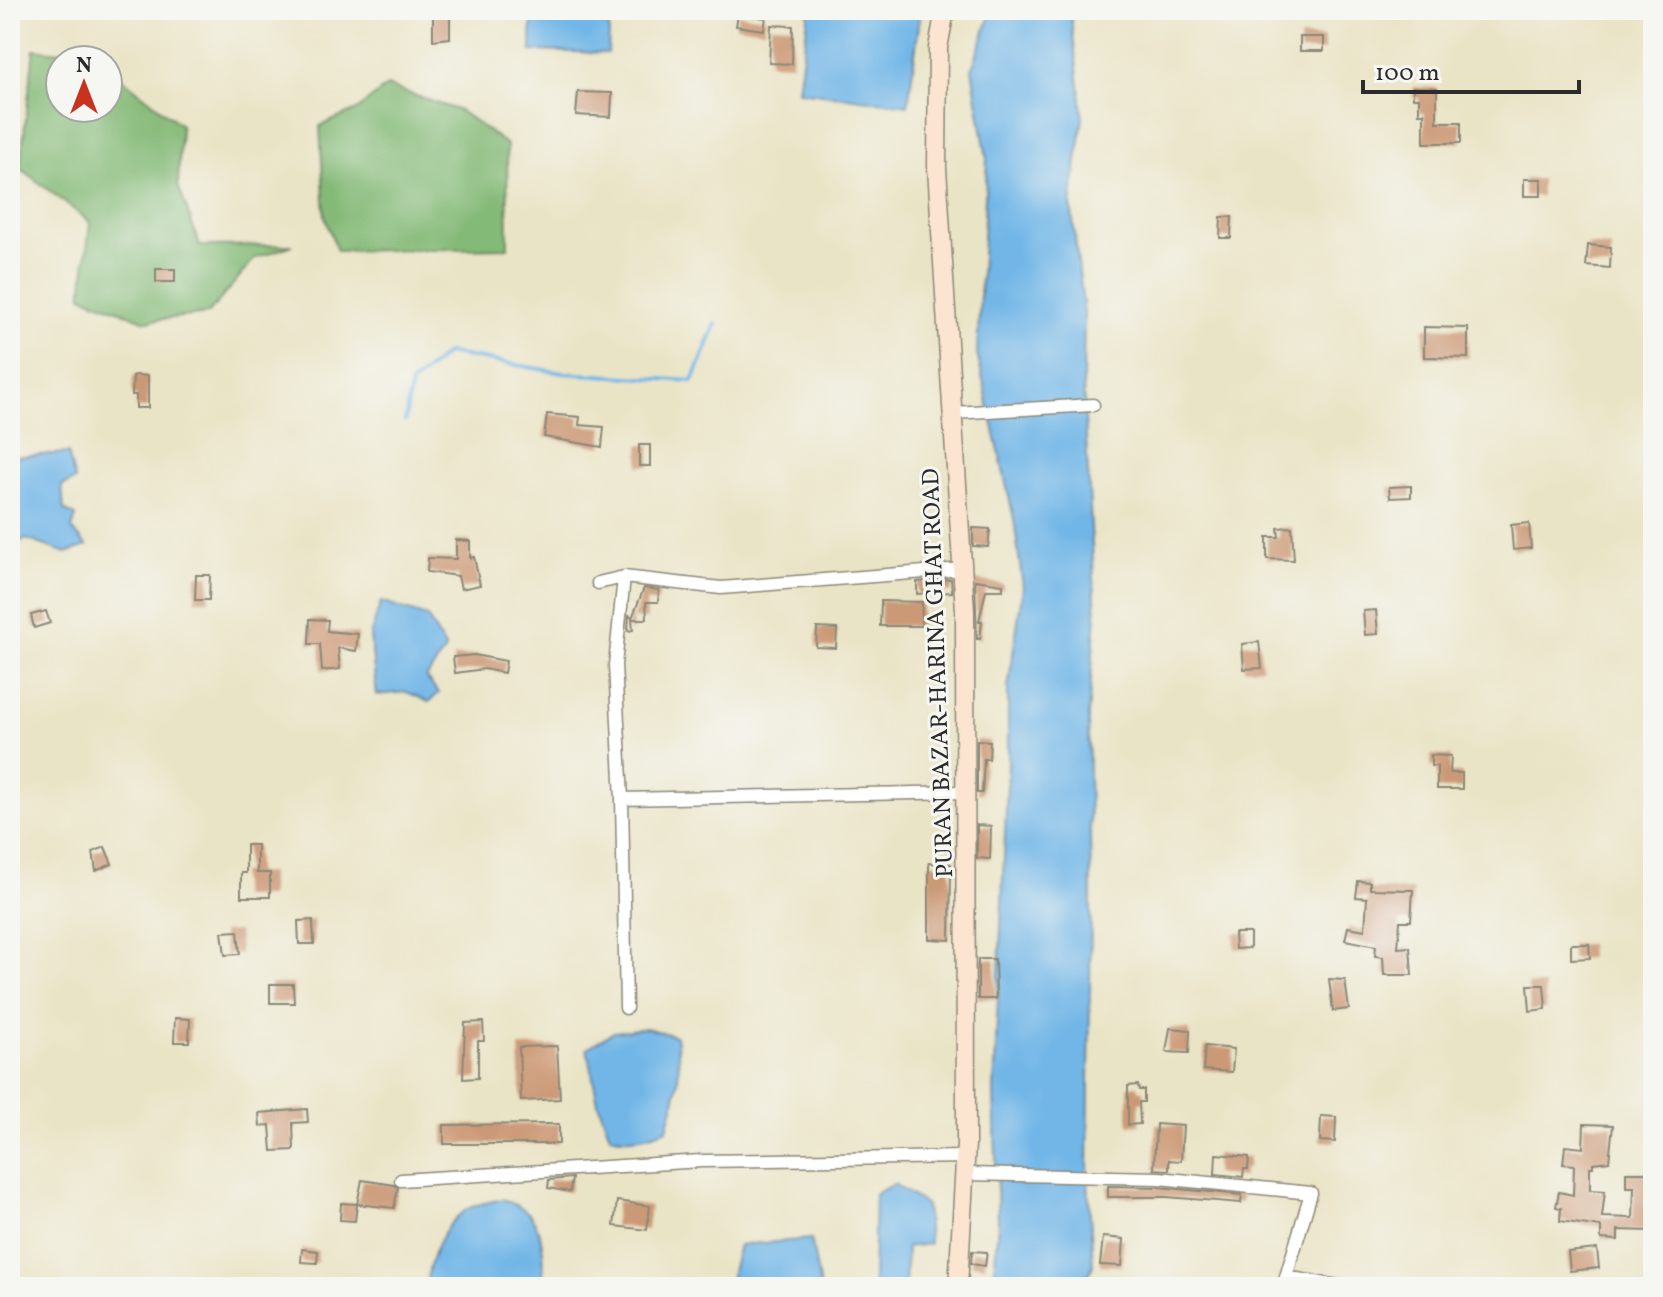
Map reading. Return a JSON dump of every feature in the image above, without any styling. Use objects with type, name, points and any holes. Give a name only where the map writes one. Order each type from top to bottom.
[{"type":"main road","name":"PURAN BAZAR-HARINA GHAT ROAD","points":[[945,10],[938,48],[937,168],[963,569],[965,1166],[958,1287]]},
{"type":"street","points":[[953,413],[1093,405]]},
{"type":"street","points":[[598,583],[624,577],[721,588],[963,569]]},
{"type":"street","points":[[624,577],[615,665],[622,799],[626,1008]]},
{"type":"street","points":[[622,799],[965,792]]},
{"type":"street","points":[[401,1180],[701,1161],[965,1166],[1159,1178],[1311,1193],[1286,1277],[1343,1287]]},
{"type":"green space","points":[[34,49],[44,50],[44,124],[124,124],[124,80],[181,125],[178,185],[200,246],[293,245],[255,258],[208,314],[146,321],[82,296],[90,222],[20,168]]},
{"type":"green space","points":[[387,86],[460,111],[507,145],[508,248],[337,251],[325,217],[320,126],[357,110]]},
{"type":"water","points":[[532,10],[610,10],[608,53],[531,51]]},
{"type":"water","points":[[809,10],[921,10],[908,105],[798,91]]},
{"type":"water","points":[[992,10],[1070,10],[1083,118],[1071,204],[1084,313],[1083,383],[1096,616],[1088,716],[1091,894],[1088,1180],[1093,1265],[1084,1287],[993,1287],[998,1223],[994,1091],[1008,763],[1008,688],[1023,587],[1014,519],[977,354],[987,159],[972,69]]},
{"type":"water","points":[[68,453],[75,480],[62,486],[64,510],[76,516],[72,529],[87,546],[66,553],[26,539],[10,545],[10,457]]},
{"type":"water","points":[[381,602],[427,617],[446,649],[426,678],[439,693],[429,702],[407,692],[377,695],[370,636]]},
{"type":"water","points":[[646,1028],[676,1036],[678,1083],[667,1129],[639,1137],[610,1136],[598,1103],[587,1048],[614,1032]]},
{"type":"water","points":[[894,1184],[926,1205],[929,1244],[907,1247],[905,1287],[873,1287],[875,1194]]},
{"type":"water","points":[[503,1199],[526,1211],[536,1224],[543,1250],[542,1287],[426,1287],[433,1255],[443,1234],[457,1217],[479,1204]]},
{"type":"water","points":[[811,1239],[820,1287],[728,1287],[739,1245]]},
{"type":"building","points":[[433,10],[450,10],[450,38],[433,40]]},
{"type":"building","points":[[738,14],[766,18],[764,30],[736,26]]},
{"type":"building","points":[[771,25],[793,26],[792,64],[769,63]]},
{"type":"building","points":[[1300,37],[1324,37],[1324,51],[1300,51]]},
{"type":"building","points":[[1413,87],[1437,88],[1437,122],[1461,122],[1461,143],[1424,143],[1424,113],[1419,113],[1419,98],[1413,98]]},
{"type":"building","points":[[578,92],[612,93],[611,117],[576,115]]},
{"type":"building","points":[[1524,179],[1541,179],[1541,196],[1524,196]]},
{"type":"building","points":[[1221,217],[1232,217],[1231,238],[1220,238]]},
{"type":"building","points":[[1588,245],[1611,247],[1610,268],[1586,266]]},
{"type":"building","points":[[156,269],[175,269],[175,282],[156,282]]},
{"type":"building","points":[[1424,327],[1468,328],[1468,358],[1424,357]]},
{"type":"building","points":[[133,376],[148,376],[148,408],[136,408],[136,395],[132,395]]},
{"type":"building","points":[[547,414],[580,417],[579,425],[604,427],[602,447],[544,437]]},
{"type":"building","points":[[639,445],[650,445],[650,466],[639,466]]},
{"type":"building","points":[[1411,486],[1411,497],[1390,498],[1389,487]]},
{"type":"building","points":[[1529,523],[1531,548],[1513,550],[1511,525]]},
{"type":"building","points":[[1292,527],[1294,560],[1267,559],[1267,537],[1279,537],[1278,528]]},
{"type":"building","points":[[973,528],[990,529],[988,547],[973,546]]},
{"type":"building","points":[[456,540],[470,541],[470,558],[474,557],[480,585],[461,589],[458,576],[427,572],[428,558],[456,559]]},
{"type":"building","points":[[196,575],[210,575],[209,600],[195,600]]},
{"type":"building","points":[[951,579],[952,592],[917,594],[917,582]]},
{"type":"building","points":[[975,580],[1003,584],[1003,590],[986,590],[979,621],[982,621],[980,639],[977,639]]},
{"type":"building","points":[[644,588],[659,590],[658,602],[646,602],[647,619],[632,619],[633,630],[628,631],[629,615],[632,618]]},
{"type":"building","points":[[881,601],[922,602],[921,626],[880,626]]},
{"type":"building","points":[[1376,610],[1378,634],[1365,635],[1363,611]]},
{"type":"building","points":[[46,611],[50,623],[34,628],[31,615]]},
{"type":"building","points":[[310,619],[328,620],[327,631],[358,634],[356,651],[338,648],[340,669],[322,671],[320,644],[309,644]]},
{"type":"building","points":[[817,628],[837,629],[836,648],[816,647]]},
{"type":"building","points":[[1259,642],[1262,668],[1244,669],[1242,644]]},
{"type":"building","points":[[474,655],[506,661],[504,673],[484,669],[455,673],[453,657]]},
{"type":"building","points":[[977,740],[990,741],[989,759],[984,759],[982,793],[977,793]]},
{"type":"building","points":[[1431,755],[1451,756],[1450,773],[1462,773],[1462,789],[1437,789],[1437,766],[1431,766]]},
{"type":"building","points":[[977,825],[991,826],[990,859],[977,858]]},
{"type":"building","points":[[246,845],[257,845],[257,873],[270,873],[270,897],[241,897],[241,873],[246,873]]},
{"type":"building","points":[[105,847],[112,864],[96,871],[93,852]]},
{"type":"building","points":[[929,863],[951,864],[950,940],[929,939]]},
{"type":"building","points":[[1358,881],[1370,882],[1370,889],[1413,890],[1411,921],[1400,921],[1398,948],[1410,947],[1412,975],[1384,975],[1383,957],[1375,956],[1376,946],[1345,940],[1348,927],[1365,930],[1367,898],[1356,897]]},
{"type":"building","points":[[313,920],[314,944],[299,944],[298,921]]},
{"type":"building","points":[[238,931],[240,954],[225,955],[222,932]]},
{"type":"building","points":[[1234,933],[1250,933],[1250,948],[1235,949]]},
{"type":"building","points":[[1571,944],[1589,944],[1590,958],[1571,959]]},
{"type":"building","points":[[978,959],[995,959],[996,999],[978,999]]},
{"type":"building","points":[[1329,979],[1345,980],[1349,1009],[1333,1011]]},
{"type":"building","points":[[270,984],[293,984],[294,1003],[270,1003]]},
{"type":"building","points":[[1528,985],[1544,985],[1546,1009],[1530,1011]]},
{"type":"building","points":[[175,1018],[190,1019],[189,1042],[174,1042]]},
{"type":"building","points":[[483,1022],[484,1041],[478,1041],[478,1078],[463,1079],[465,1023]]},
{"type":"building","points":[[1170,1028],[1190,1030],[1189,1053],[1166,1052]]},
{"type":"building","points":[[557,1046],[560,1099],[521,1101],[519,1047]]},
{"type":"building","points":[[1205,1046],[1234,1049],[1232,1072],[1203,1070]]},
{"type":"building","points":[[1138,1085],[1139,1090],[1144,1090],[1144,1102],[1139,1102],[1140,1124],[1128,1125],[1128,1086]]},
{"type":"building","points":[[307,1109],[308,1122],[293,1123],[294,1150],[272,1151],[270,1125],[260,1126],[259,1113]]},
{"type":"building","points":[[1321,1116],[1336,1117],[1335,1142],[1320,1141]]},
{"type":"building","points":[[559,1124],[559,1144],[444,1144],[444,1125]]},
{"type":"building","points":[[1156,1124],[1183,1126],[1181,1161],[1169,1160],[1169,1170],[1154,1169]]},
{"type":"building","points":[[1584,1124],[1613,1125],[1609,1161],[1593,1163],[1590,1167],[1590,1190],[1605,1191],[1602,1217],[1633,1218],[1634,1187],[1626,1187],[1626,1172],[1653,1172],[1653,1231],[1618,1230],[1618,1240],[1601,1239],[1601,1227],[1560,1221],[1561,1208],[1556,1207],[1559,1192],[1573,1195],[1574,1165],[1563,1164],[1565,1146],[1583,1148]]},
{"type":"building","points":[[1216,1154],[1249,1157],[1248,1169],[1244,1169],[1243,1177],[1215,1174]]},
{"type":"building","points":[[572,1178],[570,1192],[548,1188],[549,1180]]},
{"type":"building","points":[[362,1180],[398,1188],[394,1208],[357,1204]]},
{"type":"building","points":[[1108,1186],[1242,1195],[1241,1203],[1167,1197],[1108,1197]]},
{"type":"building","points":[[617,1201],[650,1206],[647,1230],[614,1226]]},
{"type":"building","points":[[341,1203],[357,1204],[355,1221],[340,1220]]},
{"type":"building","points":[[1103,1237],[1124,1239],[1122,1266],[1100,1265]]},
{"type":"building","points":[[302,1249],[318,1251],[317,1263],[301,1262]]},
{"type":"building","points":[[1597,1249],[1599,1268],[1570,1271],[1568,1252]]},
{"type":"building","points":[[972,1251],[987,1252],[985,1266],[971,1264]]},
{"type":"waterway","points":[[405,421],[411,384],[447,353],[563,373],[693,381],[716,324]]}]
